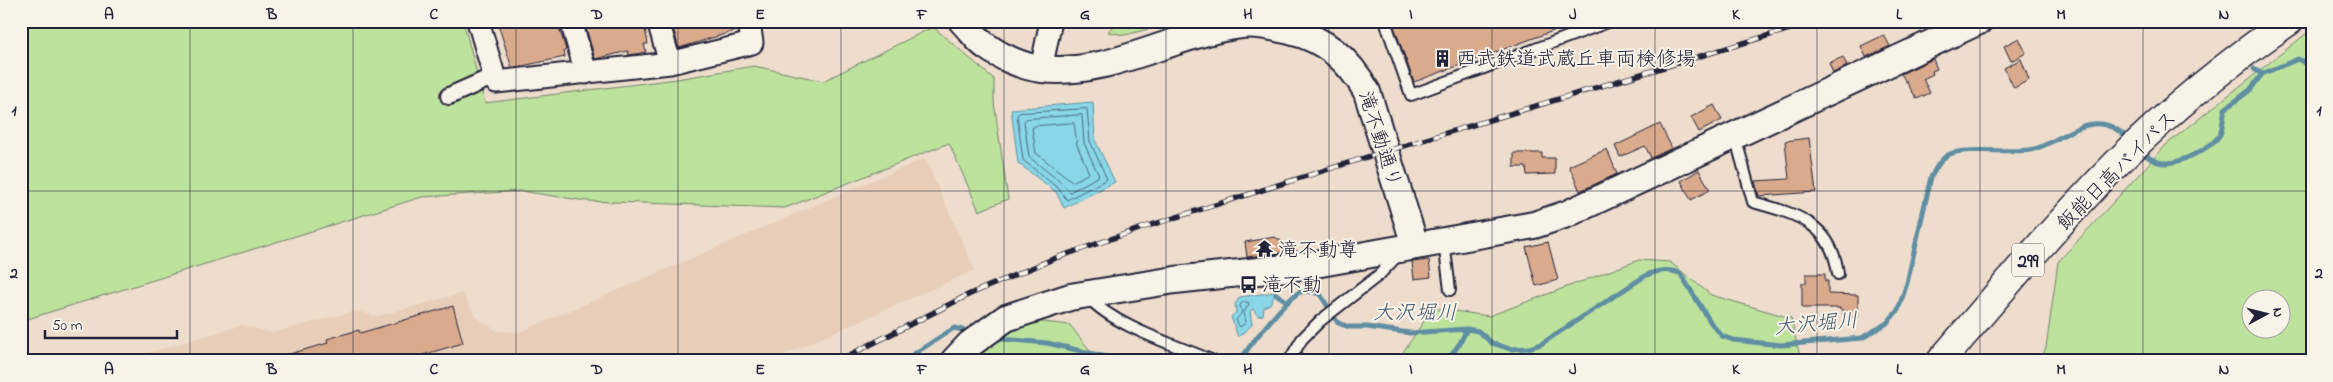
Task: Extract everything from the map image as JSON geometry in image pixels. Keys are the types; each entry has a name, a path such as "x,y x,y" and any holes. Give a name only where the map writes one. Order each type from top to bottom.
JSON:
{"highway":[{"name":"飯能日高バイパス","path":"1941,361 2047,238 2118,162 2203,87 2289,21"}],"street":[{"path":"478,21 496,82 670,63 752,43 748,21"},
{"path":"571,21 586,73"},
{"path":"658,21 670,63"},
{"name":"滝不動通り","path":"962,21 985,46 1014,62 1041,69 1066,69 1100,65 1214,30 1242,24 1269,26 1300,33 1321,42 1338,54 1355,72 1367,92 1410,246"},
{"path":"1041,69 1051,21"},
{"path":"954,361 970,344 1006,318 1070,296 1183,279 1304,266 1534,225 1567,214 1979,21"},
{"path":"449,96 494,76"}],"lane":[{"path":"1385,21 1411,95 1611,21"},
{"path":"1734,136 1753,202 1792,213 1806,220 1829,243 1834,253 1838,274"},
{"path":"1444,241 1450,290"},
{"path":"1289,361 1302,340 1320,322 1379,275 1410,246"},
{"path":"1085,294 1096,307 1142,331 1213,361"}],"shaded area":[{"path":"925,158 975,270 770,361 121,361 242,325 272,333 355,311 378,316 462,293 476,317 497,331 520,332"}],"green space":[{"path":"21,21 463,21 485,103 677,79 754,66 823,81 933,27 994,79 994,102 1008,199 979,211 949,143 785,208 586,201 521,191 422,197 21,321"},
{"path":"1117,21 1180,21 1125,35 1108,32"},
{"path":"2312,29 2312,361 2039,361 2046,348 2058,262 2167,144"},
{"path":"1639,260 1670,262 1711,295 1791,318 1801,361 1397,361 1433,308 1489,316"},
{"path":"1006,318 1070,325 1098,361 954,361"}],"water":[{"path":"1093,102 1095,140 1115,182 1064,208 1056,192 1018,163 1011,109"},
{"path":"1276,292 1270,304 1264,307 1263,315 1258,316 1253,309 1250,311 1252,325 1238,337 1231,317 1236,312 1235,304 1240,297"}],"building":[{"path":"497,21 557,21 566,50 564,51 565,57 512,68"},
{"path":"584,21 637,21 638,26 644,24 648,44 644,44 646,52 629,55 628,51 595,59"},
{"path":"687,21 737,21 738,30 679,48 672,25"},
{"name":"西武鉄道武蔵丘車両検修場","path":"1392,21 1574,21 1575,23 1414,82"},
{"path":"1884,35 1890,46 1866,57 1861,46"},
{"path":"2019,38 2026,53 2011,61 2004,46"},
{"path":"1843,57 1847,66 1833,73 1829,63"},
{"path":"1933,59 1937,69 1932,71 1933,74 1923,79 1930,93 1917,99 1901,74"},
{"path":"2021,59 2029,80 2014,88 2004,68"},
{"path":"1714,105 1722,120 1699,132 1691,117"},
{"path":"1660,124 1672,148 1651,158 1645,146 1620,157 1615,146"},
{"path":"1809,138 1816,192 1759,196 1755,181 1789,179 1785,141"},
{"path":"1607,149 1617,174 1580,191 1569,166"},
{"path":"1514,153 1542,153 1542,158 1555,158 1555,174 1527,175 1526,167 1514,167"},
{"path":"1699,170 1710,190 1691,200 1681,181"},
{"path":"1275,237 1297,251 1247,257 1245,242"},
{"path":"1548,242 1558,280 1536,286 1526,247"},
{"path":"1429,260 1431,277 1414,279 1412,262"},
{"path":"1806,274 1825,274 1825,281 1828,281 1828,294 1858,295 1858,317 1843,317 1843,310 1840,310 1840,308 1802,308 1802,283 1806,283"},
{"path":"453,306 463,343 402,361 280,361 279,357 328,343 327,339 359,330 360,333"}],"waterway":[{"name":"大沢堀川","path":"2141,151 2161,163 2172,163 2197,153 2218,137 2221,132 2225,109 2250,90 2262,74 2298,59 2312,67"},
{"path":"2254,69 2262,74"},
{"name":"大沢堀川","path":"1240,361 1278,313 1294,296 1303,291 1320,294 1338,323 1349,327 1367,327 1410,333 1467,329 1478,331 1492,343 1510,349 1529,348 1541,344 1645,276 1662,271 1680,273 1711,323 1722,336 1733,340 1781,345 1862,338 1887,323 1898,310 1907,283 1931,177 1944,158 1957,152 1977,150 2030,150 2046,145 2077,128 2093,124 2104,124 2122,133 2130,140"},
{"path":"1276,294 1288,302"},
{"name":"大沢堀川","path":"903,361 954,328 967,331"},
{"path":"1447,361 1467,329"},
{"name":"大沢堀川","path":"1002,339 1047,343 1124,361"}],"railway":[{"path":"838,361 970,294 1053,259 1145,227 1367,157 1816,21"}],"place":[{"name":"西武鉄道武蔵丘車両検修場","path":"1442,58"},
{"name":"滝不動尊","path":"1264,249"},
{"name":"滝不動","path":"1248,284"}]}
